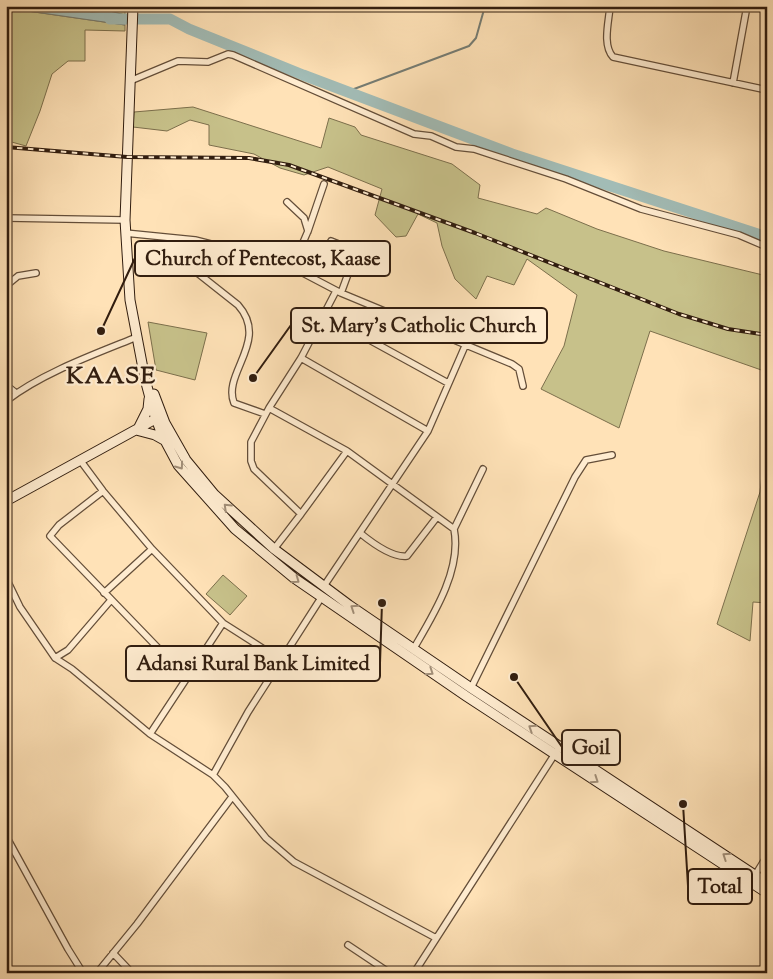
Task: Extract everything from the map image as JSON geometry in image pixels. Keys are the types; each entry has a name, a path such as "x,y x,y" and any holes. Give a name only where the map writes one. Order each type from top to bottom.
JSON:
{"main road":[{"path":"133,10 125,220 130,300 150,396 159,417 186,460 214,494 274,549 557,750"},
{"path":"145,373 165,440 178,465 235,529 267,557 322,598 752,879 767,893"},
{"path":"137,429 148,409 150,396"},
{"path":"6,501 159,417"},
{"path":"137,429 165,440"},
{"path":"752,879 767,883"}],"street":[{"path":"610,6 607,41 608,49 613,57 767,90"},
{"path":"732,83 748,6"},
{"path":"762,6 767,8"},
{"path":"130,80 178,61 208,62 221,56 234,55 414,134 431,136 456,147 474,149 566,179 641,209 739,235 767,247"},
{"path":"292,268 308,231 324,184"},
{"path":"287,202 304,218 308,231"},
{"path":"6,218 125,220"},
{"path":"126,233 195,240 249,253 292,268 338,292 519,369 524,386"},
{"path":"195,240 194,268 238,305 248,323 247,346 232,398 234,403 265,414"},
{"path":"301,514 263,478 250,461 251,442 265,414 301,358 338,292 355,255 351,249 331,241"},
{"path":"6,286 18,276 36,273"},
{"path":"364,337 379,309"},
{"path":"324,315 448,382"},
{"path":"6,401 16,393 80,360 137,337"},
{"path":"324,586 428,431 465,346"},
{"path":"301,358 428,431"},
{"path":"6,385 16,393"},
{"path":"269,408 347,452 454,529"},
{"path":"274,549 347,452"},
{"path":"471,688 575,477 586,460 612,455"},
{"path":"80,460 103,491 152,549 223,624 281,660"},
{"path":"414,648 437,606 450,572 456,546 454,529 483,469"},
{"path":"103,491 59,525 50,536 187,678"},
{"path":"360,533 382,548 402,557 407,556 438,517"},
{"path":"104,593 152,549"},
{"path":"6,578 20,607 55,658 72,669 150,734 213,775 266,838 294,862 436,938"},
{"path":"213,775 248,712 322,598"},
{"path":"55,658 68,650 111,600"},
{"path":"150,734 223,624"},
{"path":"414,973 557,750"},
{"path":"97,973 232,796"},
{"path":"6,836 83,973"},
{"path":"752,879 767,856"},
{"path":"348,946 390,973"},
{"path":"113,953 132,973"}],"shaded area":[{"path":"73,6 125,6 125,15 110,11 91,12"},
{"path":"6,8 125,25 125,31 85,30 85,61 68,61 52,74 26,146 8,141 6,146"},
{"path":"193,107 321,148 329,118 355,127 361,135 452,164 480,185 478,198 537,214 546,208 597,229 664,251 767,276 767,372 650,331 619,428 541,389 564,346 577,295 527,259 514,285 487,276 476,299 455,279 442,246 437,223 418,214 406,236 396,237 375,215 382,189 328,167 304,175 280,168 254,154 209,145 209,125 190,120 167,131 133,127 134,112"},
{"path":"148,322 207,333 195,380 156,370"},
{"path":"767,429 767,603 753,602 750,641 717,624 760,492"},
{"path":"223,575 247,596 230,615 206,594"}],"water":[{"path":"6,6 73,6 91,12 110,11 125,15 125,25 7,8"}],"waterway":[{"path":"346,92 469,46 476,38 485,6"},
{"path":"110,19 170,19 189,29 303,75 512,154 767,237"}],"railway":[{"path":"6,147 127,157 249,158 289,165 475,233 679,314 728,329 767,335"}],"place":[{"name":"Church of Pentecost, Kaase","path":"101,331"},
{"name":"St. Mary's Catholic Church","path":"253,378"},
{"name":"Adansi Rural Bank Limited","path":"382,603"},
{"name":"Goil","path":"514,677"},
{"name":"Total","path":"683,804"}],"district":[{"name":"KAASE","path":"111,377"}]}
